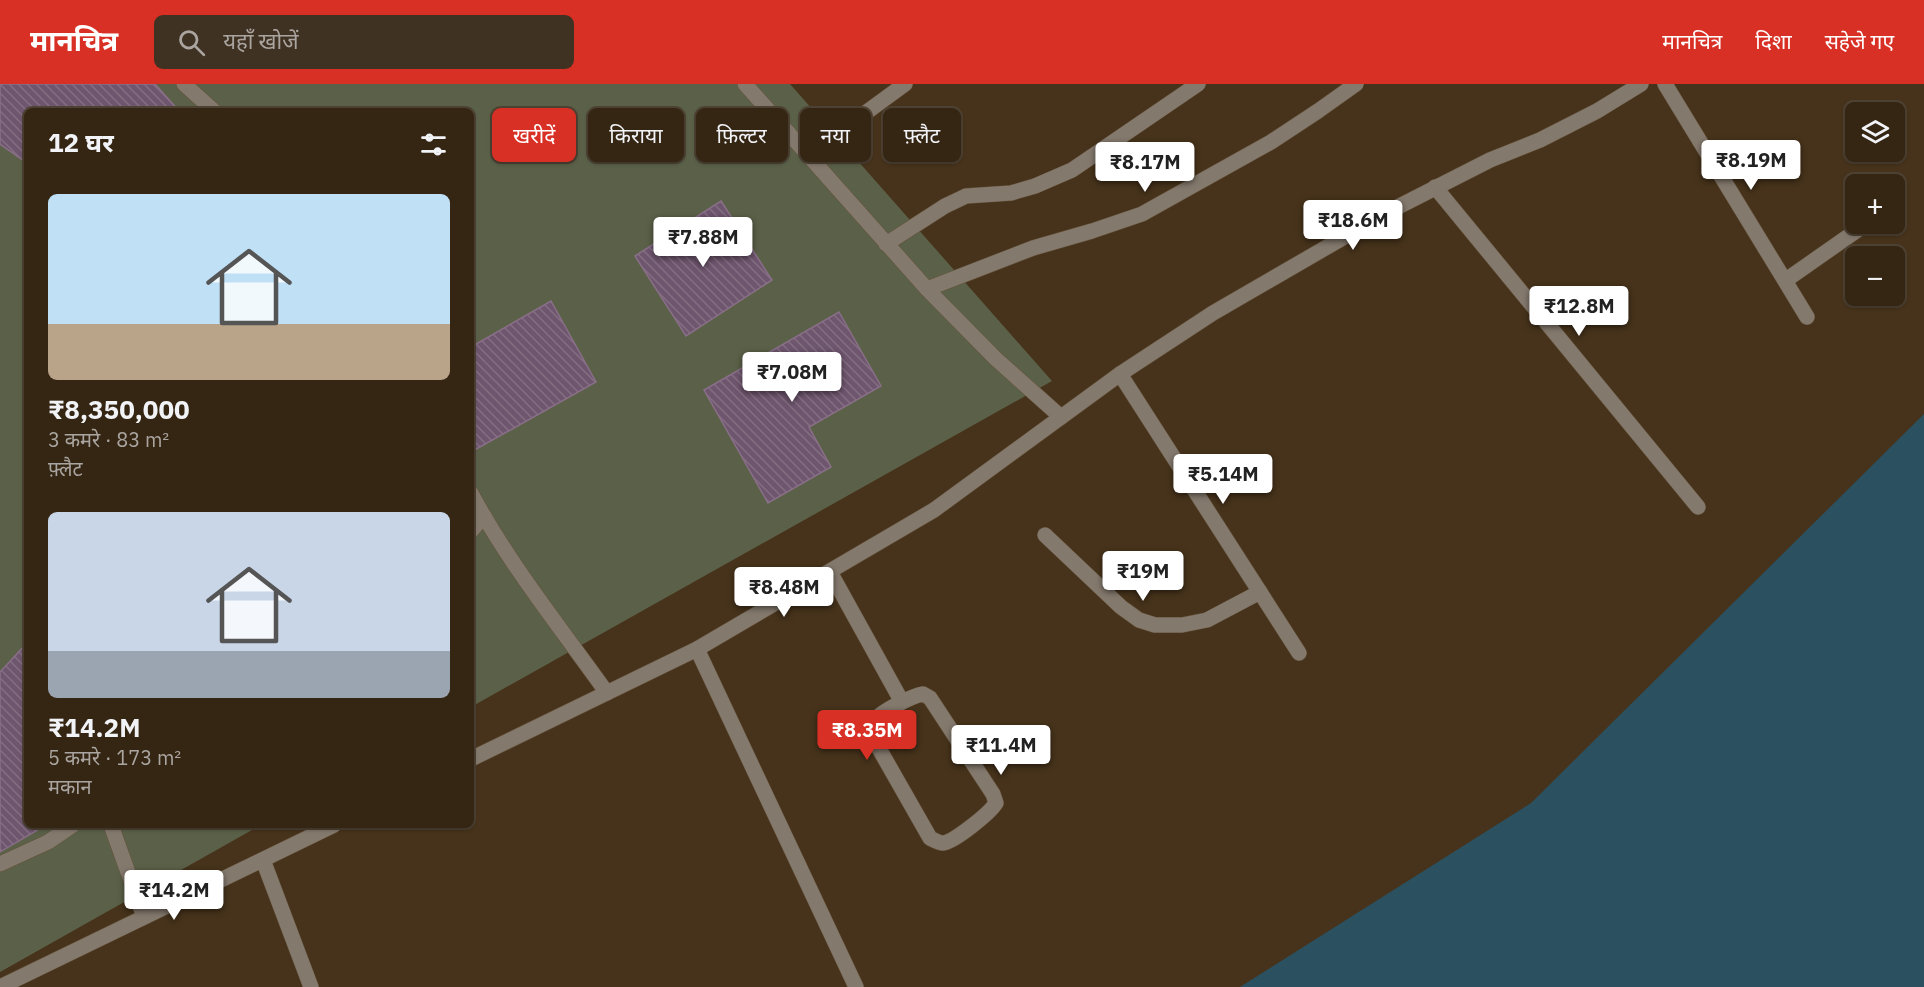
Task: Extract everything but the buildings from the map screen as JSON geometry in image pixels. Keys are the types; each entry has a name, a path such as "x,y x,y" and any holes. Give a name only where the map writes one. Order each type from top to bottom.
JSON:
{"street":[{"path":"184,84 211,108"},
{"path":"746,84 800,146"},
{"path":"871,109 905,84"},
{"path":"886,244 945,206 966,196 1011,193 1035,186 1072,170 1198,84"},
{"path":"927,290 1033,248 1142,214 1270,142 1356,84"},
{"path":"474,758 697,649 934,510 1120,374 1213,313 1384,214 1490,160 1549,135 1597,111 1641,84"},
{"path":"1665,84 1807,316"},
{"path":"814,162 927,290 996,359 1061,417"},
{"path":"1435,188 1698,507"},
{"path":"1786,280 1852,234"},
{"path":"1120,374 1299,653"},
{"path":"474,499 523,576 607,693"},
{"path":"474,527 483,516"},
{"path":"1045,534 1121,607 1139,620 1155,625 1182,626 1207,620 1260,592"},
{"path":"830,572 902,702"},
{"path":"697,649 856,987"},
{"path":"923,694 930,698 993,794 996,803 992,811 950,841 941,843 930,838 873,738 876,719 902,702 923,694"},
{"path":"0,864 48,842 69,828"},
{"path":"112,828 144,917"},
{"path":"0,987 328,828"},
{"path":"263,860 311,987"}],"green space":[{"path":"0,84 790,84 811,108 800,108 800,162 859,162 1052,381 474,705 474,108 24,108 24,828 256,828 0,972"}],"water":[{"path":"1924,414 1924,987 1240,987 1531,803"}]}
